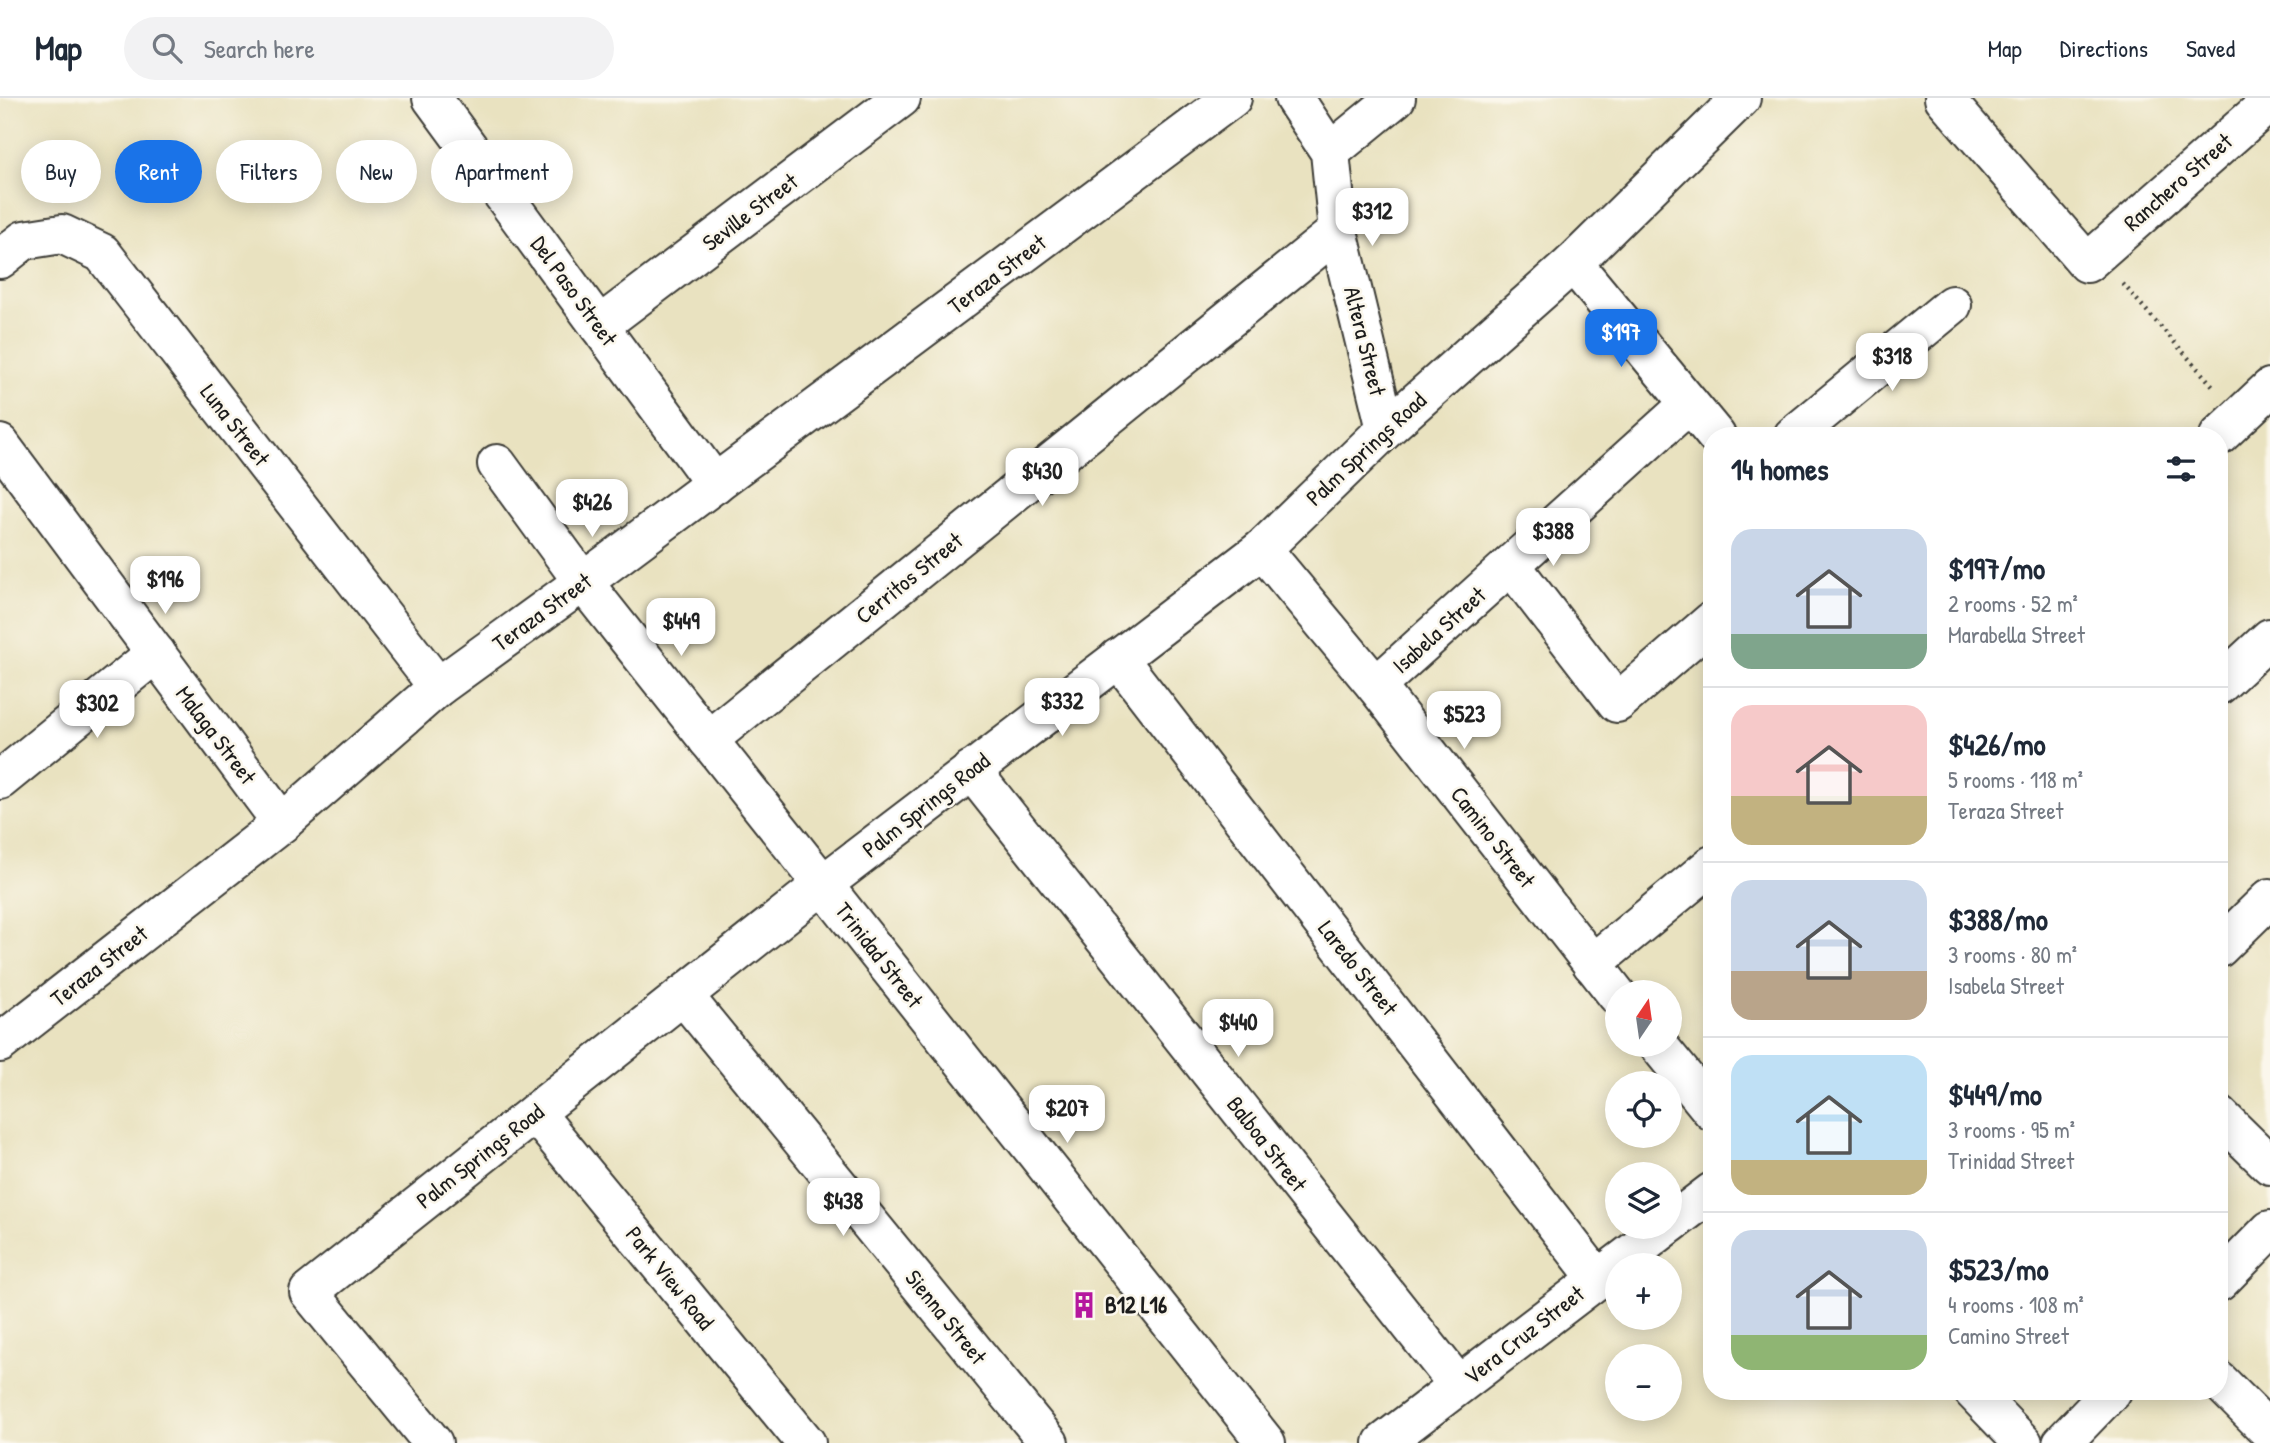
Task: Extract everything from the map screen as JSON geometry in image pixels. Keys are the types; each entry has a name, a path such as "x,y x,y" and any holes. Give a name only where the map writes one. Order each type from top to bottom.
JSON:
{"street":[{"name":"Del Paso Street","path":"432,98 715,484"},
{"name":"Seville Street","path":"599,326 901,98"},
{"name":"Teraza Street","path":"0,1043 282,823 438,687 1232,98"},
{"name":"Altera Street","path":"1294,98 1330,152 1338,231 1386,429"},
{"path":"1330,152 1396,98"},
{"name":"Palm Springs Road","path":"421,1438 309,1292 822,884 1262,549 1386,429 1573,263 1741,98"},
{"name":"Ranchero Street","path":"2092,259 2270,102"},
{"path":"1958,103 2092,259"},
{"name":"Cerritos Street","path":"708,740 1338,231"},
{"name":"Luna Street","path":"0,259 24,240 62,233 102,253 438,687"},
{"path":"1573,263 1708,427"},
{"path":"1804,427 1952,305"},
{"path":"2230,427 2270,388"},
{"name":"Isabela Street","path":"1376,686 1689,404"},
{"name":"Malaga Street","path":"0,444 282,823"},
{"name":"Trinidad Street","path":"497,464 583,582 1266,1443"},
{"name":"Camino Street","path":"1262,549 1376,686 1605,980"},
{"path":"1511,565 1617,703 1703,629"},
{"path":"2228,677 2270,638"},
{"path":"0,780 156,653"},
{"name":"Laredo Street","path":"1118,658 1597,1278"},
{"name":"Balboa Street","path":"971,771 1458,1385"},
{"path":"1592,964 1703,872"},
{"path":"2228,939 2270,898"},
{"name":"Sienna Street","path":"683,995 1049,1443"},
{"path":"1668,1057 1703,1100"},
{"name":"Park View Road","path":"535,1113 806,1443"},
{"path":"2228,1124 2270,1165"},
{"name":"Vera Cruz Street","path":"1682,1214 1703,1199"},
{"path":"2228,1273 2270,1230"},
{"name":"Vera Cruz Street","path":"1383,1443 1649,1239"},
{"path":"2228,1390 2270,1432"},
{"path":"1981,1400 2022,1443"},
{"path":"2062,1443 2103,1400"}],"path":[{"path":"2092,259 2230,427"}],"place":[{"name":"B12 L16","path":"1084,1305"}]}
